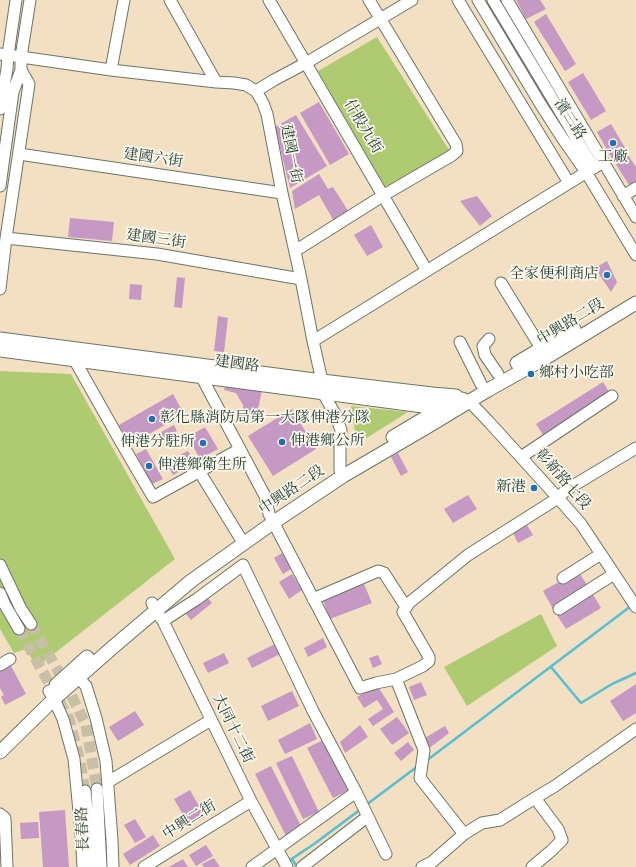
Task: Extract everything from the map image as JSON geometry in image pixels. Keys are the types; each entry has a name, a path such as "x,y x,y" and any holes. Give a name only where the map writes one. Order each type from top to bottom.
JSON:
{"main road":[{"name":"中興路二段","path":"342,473 421,431 481,384 498,374 544,352 636,293"},
{"name":"中興路二段","path":"0,740 75,673 157,612 191,581 241,540 272,518 460,400 544,352 636,303"},
{"name":"建國路","path":"0,339 323,387 423,406 460,400"},
{"name":"建國路","path":"0,350 201,376 323,387"},
{"name":"中興路二段","path":"0,752 52,695"}],"street":[{"path":"0,109 4,55 16,0"},
{"path":"0,186 13,92 20,70 30,0"},
{"path":"111,70 124,0"},
{"path":"170,0 216,82"},
{"name":"什股九街","path":"269,0 428,270"},
{"path":"295,251 457,151 456,144 369,0"},
{"path":"4,55 111,70 234,83 246,86 256,91 412,0"},
{"path":"458,0 569,183"},
{"name":"濱二路","path":"478,0 541,105 594,167 624,196 636,217"},
{"path":"313,341 594,167 493,0"},
{"name":"濱二路","path":"507,0 594,167 636,255"},
{"path":"0,289 6,238 29,84 20,70"},
{"name":"建國一街","path":"256,91 267,114 323,387 335,414 340,430 342,473"},
{"name":"建國六街","path":"19,154 282,193"},
{"path":"624,196 636,188"},
{"name":"建國三街","path":"6,238 157,254 301,279"},
{"path":"501,283 544,352"},
{"path":"489,339 483,346 485,355 498,374"},
{"path":"460,342 481,384"},
{"path":"74,359 114,431 154,497 240,449"},
{"path":"201,376 265,496 272,518 360,688 396,679 423,666 429,661 429,657 403,612 409,602 468,555 558,498 566,490 636,448"},
{"path":"521,457 612,396"},
{"name":"彰新路七段","path":"460,400 489,422 581,524 636,607"},
{"path":"199,471 241,540"},
{"path":"563,578 601,554"},
{"path":"0,565 21,609 31,624"},
{"path":"157,612 197,599 243,565 313,711 357,794 386,854"},
{"path":"313,599 378,571 384,573 406,607"},
{"path":"559,609 614,574"},
{"path":"0,593 19,629"},
{"name":"大同十二街","path":"157,612 251,801 287,867"},
{"path":"0,665 10,659"},
{"path":"75,673 86,686 96,718 106,761 113,867"},
{"path":"396,679 424,750 420,778 464,834"},
{"path":"52,695 63,719 74,759 82,833 83,867"},
{"path":"108,782 211,720"},
{"path":"422,867 434,864 464,834 482,823 500,820 555,786 636,729"},
{"name":"長春路","path":"97,789 101,867"},
{"name":"長春路","path":"85,791 92,867"},
{"path":"252,867 357,794"},
{"path":"532,867 562,840 558,829 535,798"},
{"name":"中興二街","path":"144,867 251,801"},
{"path":"0,814 5,818 7,867"},
{"path":"302,867 366,814"}],"green space":[{"path":"377,37 449,150 387,190 318,71"},
{"path":"0,371 71,374 175,559 37,667 26,649 14,653 0,629"},
{"path":"351,406 408,412 357,444"},
{"path":"541,614 557,646 467,706 444,667"}],"building":[{"path":"516,0 540,0 546,9 526,19"},
{"path":"546,14 576,64 565,71 534,22"},
{"path":"583,73 606,111 591,120 568,82"},
{"path":"319,102 349,154 330,165 300,113"},
{"path":"296,115 327,166 290,188 275,127"},
{"name":"工廠","path":"611,124 628,153 614,162 597,132"},
{"name":"工廠","path":"628,155 636,167 636,184 631,188 615,163"},
{"path":"319,174 328,189 333,187 350,214 335,223 319,195 295,209 292,191"},
{"path":"477,196 492,216 480,226 460,201"},
{"path":"70,218 114,222 112,241 68,237"},
{"path":"371,225 383,247 367,256 354,235"},
{"name":"全家便利商店","path":"607,261 617,282 611,292 595,268"},
{"path":"177,277 185,278 182,308 174,307"},
{"path":"130,284 142,285 141,300 129,299"},
{"path":"218,316 228,318 224,352 214,351"},
{"path":"603,382 612,397 545,438 536,424"},
{"path":"226,384 262,389 258,411 245,419 243,405 236,393 224,390"},
{"name":"彰化縣消防局第一大隊伸港分隊","path":"173,394 184,414 130,445 119,425"},
{"name":"伸港鄉公所","path":"292,409 316,449 273,476 248,436"},
{"path":"174,425 177,431 164,438 161,432"},
{"name":"伸港分駐所","path":"205,427 218,449 200,459 188,437"},
{"name":"伸港鄉衛生所","path":"146,449 163,479 152,484 136,454"},
{"path":"188,451 195,463 173,475 166,462"},
{"path":"398,453 408,472 401,476 391,457"},
{"path":"468,495 477,509 453,523 444,509"},
{"path":"527,525 533,535 518,543 513,533"},
{"path":"282,553 291,569 283,574 274,558"},
{"path":"578,571 589,588 553,609 543,591"},
{"path":"292,574 302,590 289,599 279,582"},
{"path":"364,584 372,603 330,619 323,600"},
{"path":"591,591 601,608 566,629 555,612"},
{"path":"206,596 212,603 191,620 185,613"},
{"path":"323,638 327,647 308,657 304,648"},
{"path":"275,644 280,654 252,668 247,658"},
{"path":"224,653 229,663 208,673 203,663"},
{"path":"378,655 382,664 373,668 369,658"},
{"path":"10,664 26,694 5,705 1,697 4,695 0,688 0,669"},
{"path":"421,682 427,695 414,700 409,687"},
{"path":"636,684 636,713 623,721 610,701"},
{"path":"377,685 394,712 373,726 368,719 383,709 377,700 364,708 357,697"},
{"path":"292,691 299,706 268,721 261,706"},
{"path":"135,711 144,725 118,741 109,727"},
{"path":"397,717 409,733 392,745 380,729"},
{"path":"310,723 317,739 285,754 278,740"},
{"path":"360,725 368,737 345,753 340,742"},
{"path":"445,726 449,733 428,749 423,739"},
{"path":"325,739 351,789 333,798 307,748"},
{"path":"408,742 414,750 401,761 394,753"},
{"path":"292,756 319,812 303,819 276,763"},
{"path":"271,766 302,828 286,836 255,774"},
{"path":"190,790 205,817 189,825 174,799"},
{"path":"65,810 69,867 43,867 39,812"},
{"path":"135,819 146,837 135,843 124,825"},
{"path":"38,822 39,838 21,839 20,823"},
{"path":"153,835 160,846 130,865 123,854"},
{"path":"206,845 213,856 196,866 189,855"},
{"path":"214,858 220,867 204,867 202,864"},
{"path":"183,859 188,867 169,867 174,864"}],"waterway":[{"path":"426,761 631,606"},
{"path":"551,667 581,703 612,684 636,673"},
{"path":"366,805 418,766"},
{"path":"287,862 361,809"},
{"path":"292,859 297,867"}],"tunnel":[{"path":"31,624 65,683 86,725 97,789"},
{"path":"19,629 69,719 80,761 85,791"}],"place":[{"name":"工廠","path":"613,143"},
{"name":"全家便利商店","path":"607,275"},
{"name":"鄉村小吃部","path":"531,374"},
{"name":"彰化縣消防局第一大隊伸港分隊","path":"152,419"},
{"name":"伸港鄉公所","path":"282,442"},
{"name":"伸港分駐所","path":"203,443"},
{"name":"伸港鄉衛生所","path":"149,466"},
{"name":"新港","path":"534,488"}]}
